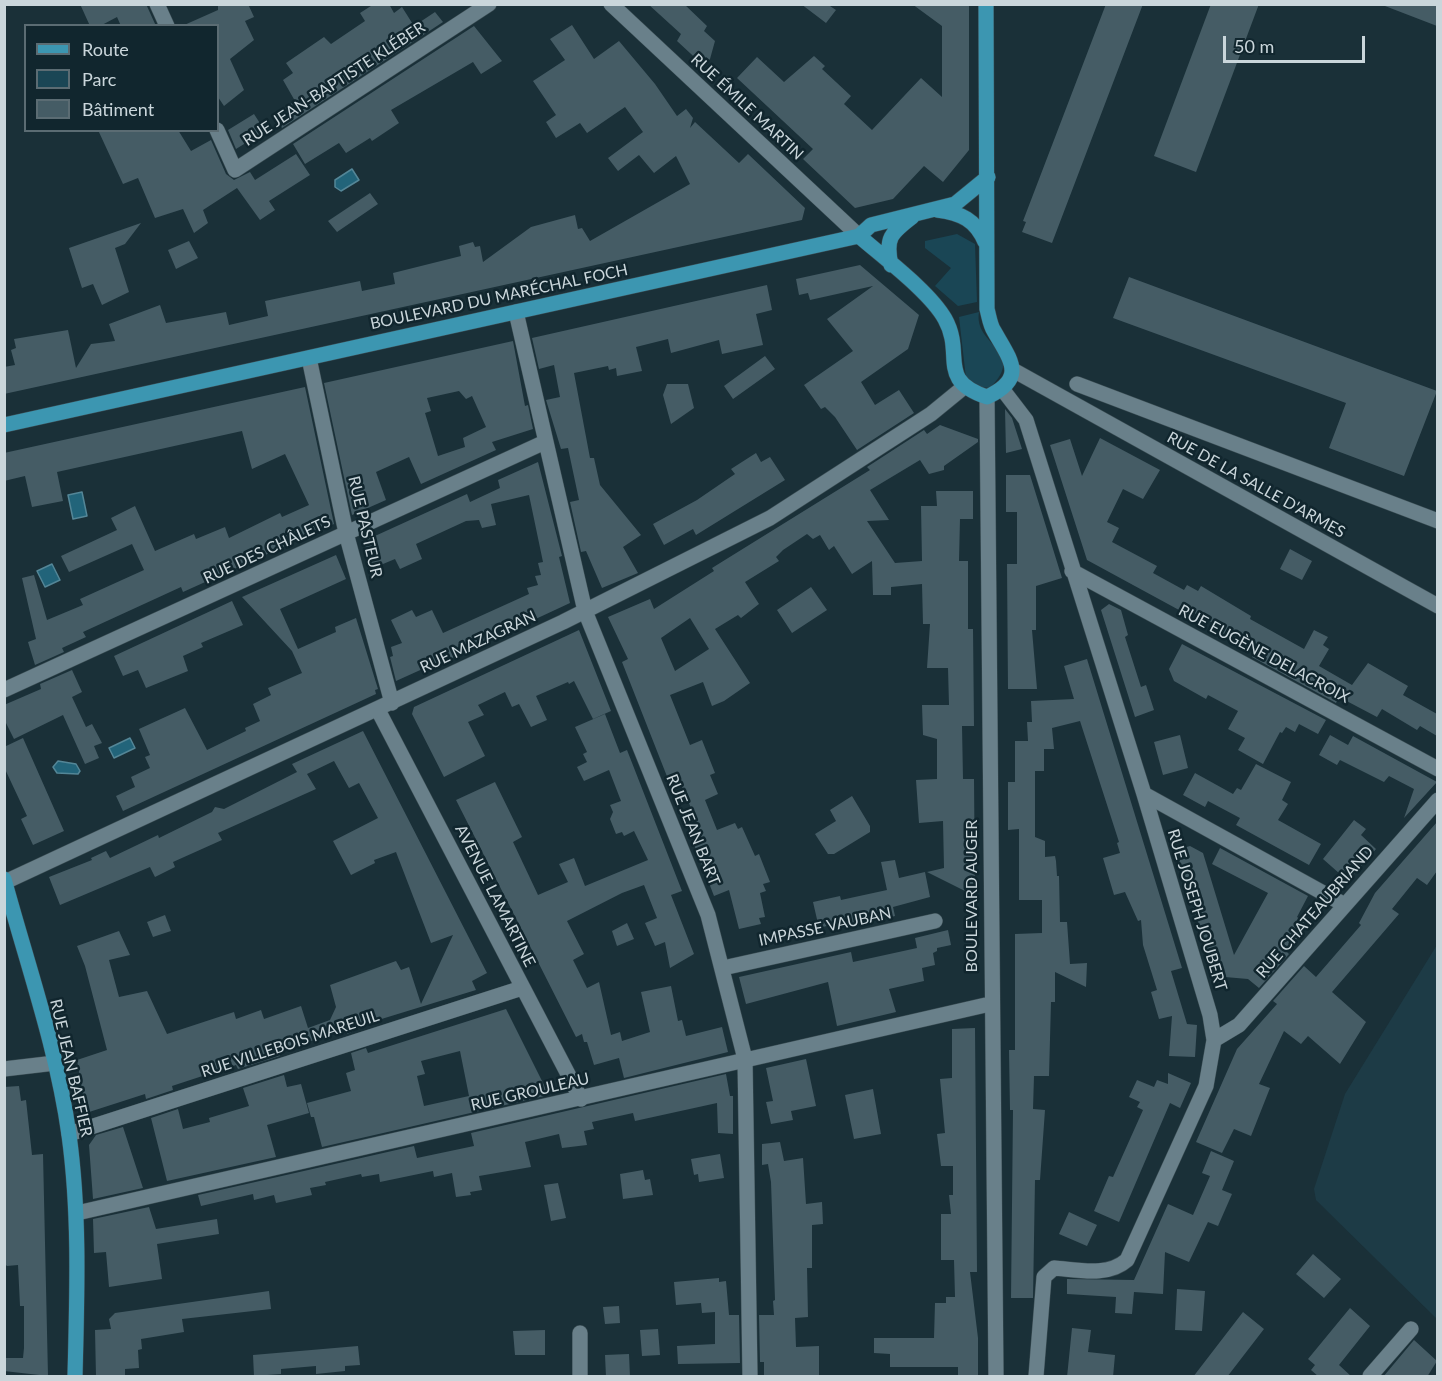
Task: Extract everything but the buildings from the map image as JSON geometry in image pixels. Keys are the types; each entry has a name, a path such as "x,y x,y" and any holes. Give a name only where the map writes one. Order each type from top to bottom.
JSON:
{"main road":[{"path":"859,236 928,298 946,320 954,346 955,374 966,391 987,397 1003,390 1013,370 1011,358 992,329 987,309 986,4"},
{"name":"BOULEVARD DU MARÉCHAL FOCH","path":"4,425 859,236 871,225 955,204 988,177"},
{"path":"932,210 953,212 979,226 988,248"},
{"path":"891,265 887,246 895,230 916,213"},
{"name":"RUE JEAN BAFFIER","path":"5,880 55,1063 69,1134 77,1213 75,1377"}],"street":[{"path":"157,4 166,24"},
{"name":"RUE JEAN-BAPTISTE KLÉBER","path":"218,132 235,170 489,4"},
{"name":"RUE ÉMILE MARTIN","path":"611,4 859,236"},
{"name":"RUE JEAN BART","path":"516,312 544,442 585,611 708,915 745,1059 750,1377"},
{"name":"RUE PASTEUR","path":"309,357 385,706"},
{"name":"RUE DE LA SALLE D'ARMES","path":"1013,370 1056,396 1437,606"},
{"path":"1077,384 1437,521"},
{"name":"RUE MAZAGRAN","path":"5,880 385,706 585,611 770,518 948,400 964,387"},
{"name":"RUE JOSEPH JOUBERT","path":"1003,390 1026,420 1144,794 1210,1015 1214,1040 1206,1086 1127,1260 1118,1268 1107,1271 1054,1268 1044,1277 1036,1377"},
{"name":"BOULEVARD AUGER","path":"987,397 990,1004 996,1377"},
{"name":"RUE DES CHÂLETS","path":"4,690 544,442"},
{"name":"RUE EUGÈNE DELACROIX","path":"1072,571 1437,769"},
{"name":"AVENUE LAMARTINE","path":"385,706 522,988 581,1099"},
{"path":"1144,794 1345,905"},
{"name":"RUE CHATEAUBRIAND","path":"1214,1040 1239,1025 1437,801"},
{"name":"IMPASSE VAUBAN","path":"723,968 935,921"},
{"name":"RUE VILLEBOIS MAREUIL","path":"69,1134 522,988"},
{"name":"RUE GROULEAU","path":"77,1213 990,1004"},
{"path":"4,1069 55,1063"},
{"path":"1370,1377 1411,1329"},
{"path":"580,1333 580,1377"}],"shaded area":[{"path":"352,169 359,180 341,191 335,187 335,180"},
{"path":"82,492 87,516 73,519 68,495"},
{"path":"52,564 60,580 45,587 37,571"},
{"path":"130,738 135,748 114,758 109,748"},
{"path":"58,761 76,764 80,771 78,774 57,773 53,767"},
{"path":"1437,945 1437,1319 1316,1200 1314,1189 1345,1094"}],"green space":[{"path":"957,234 975,244 977,302 958,306 935,286 951,268 925,248 925,241"},
{"path":"979,312 979,323 984,333 1002,356 1003,365 1000,375 990,388 979,387 966,378 959,317"}]}
